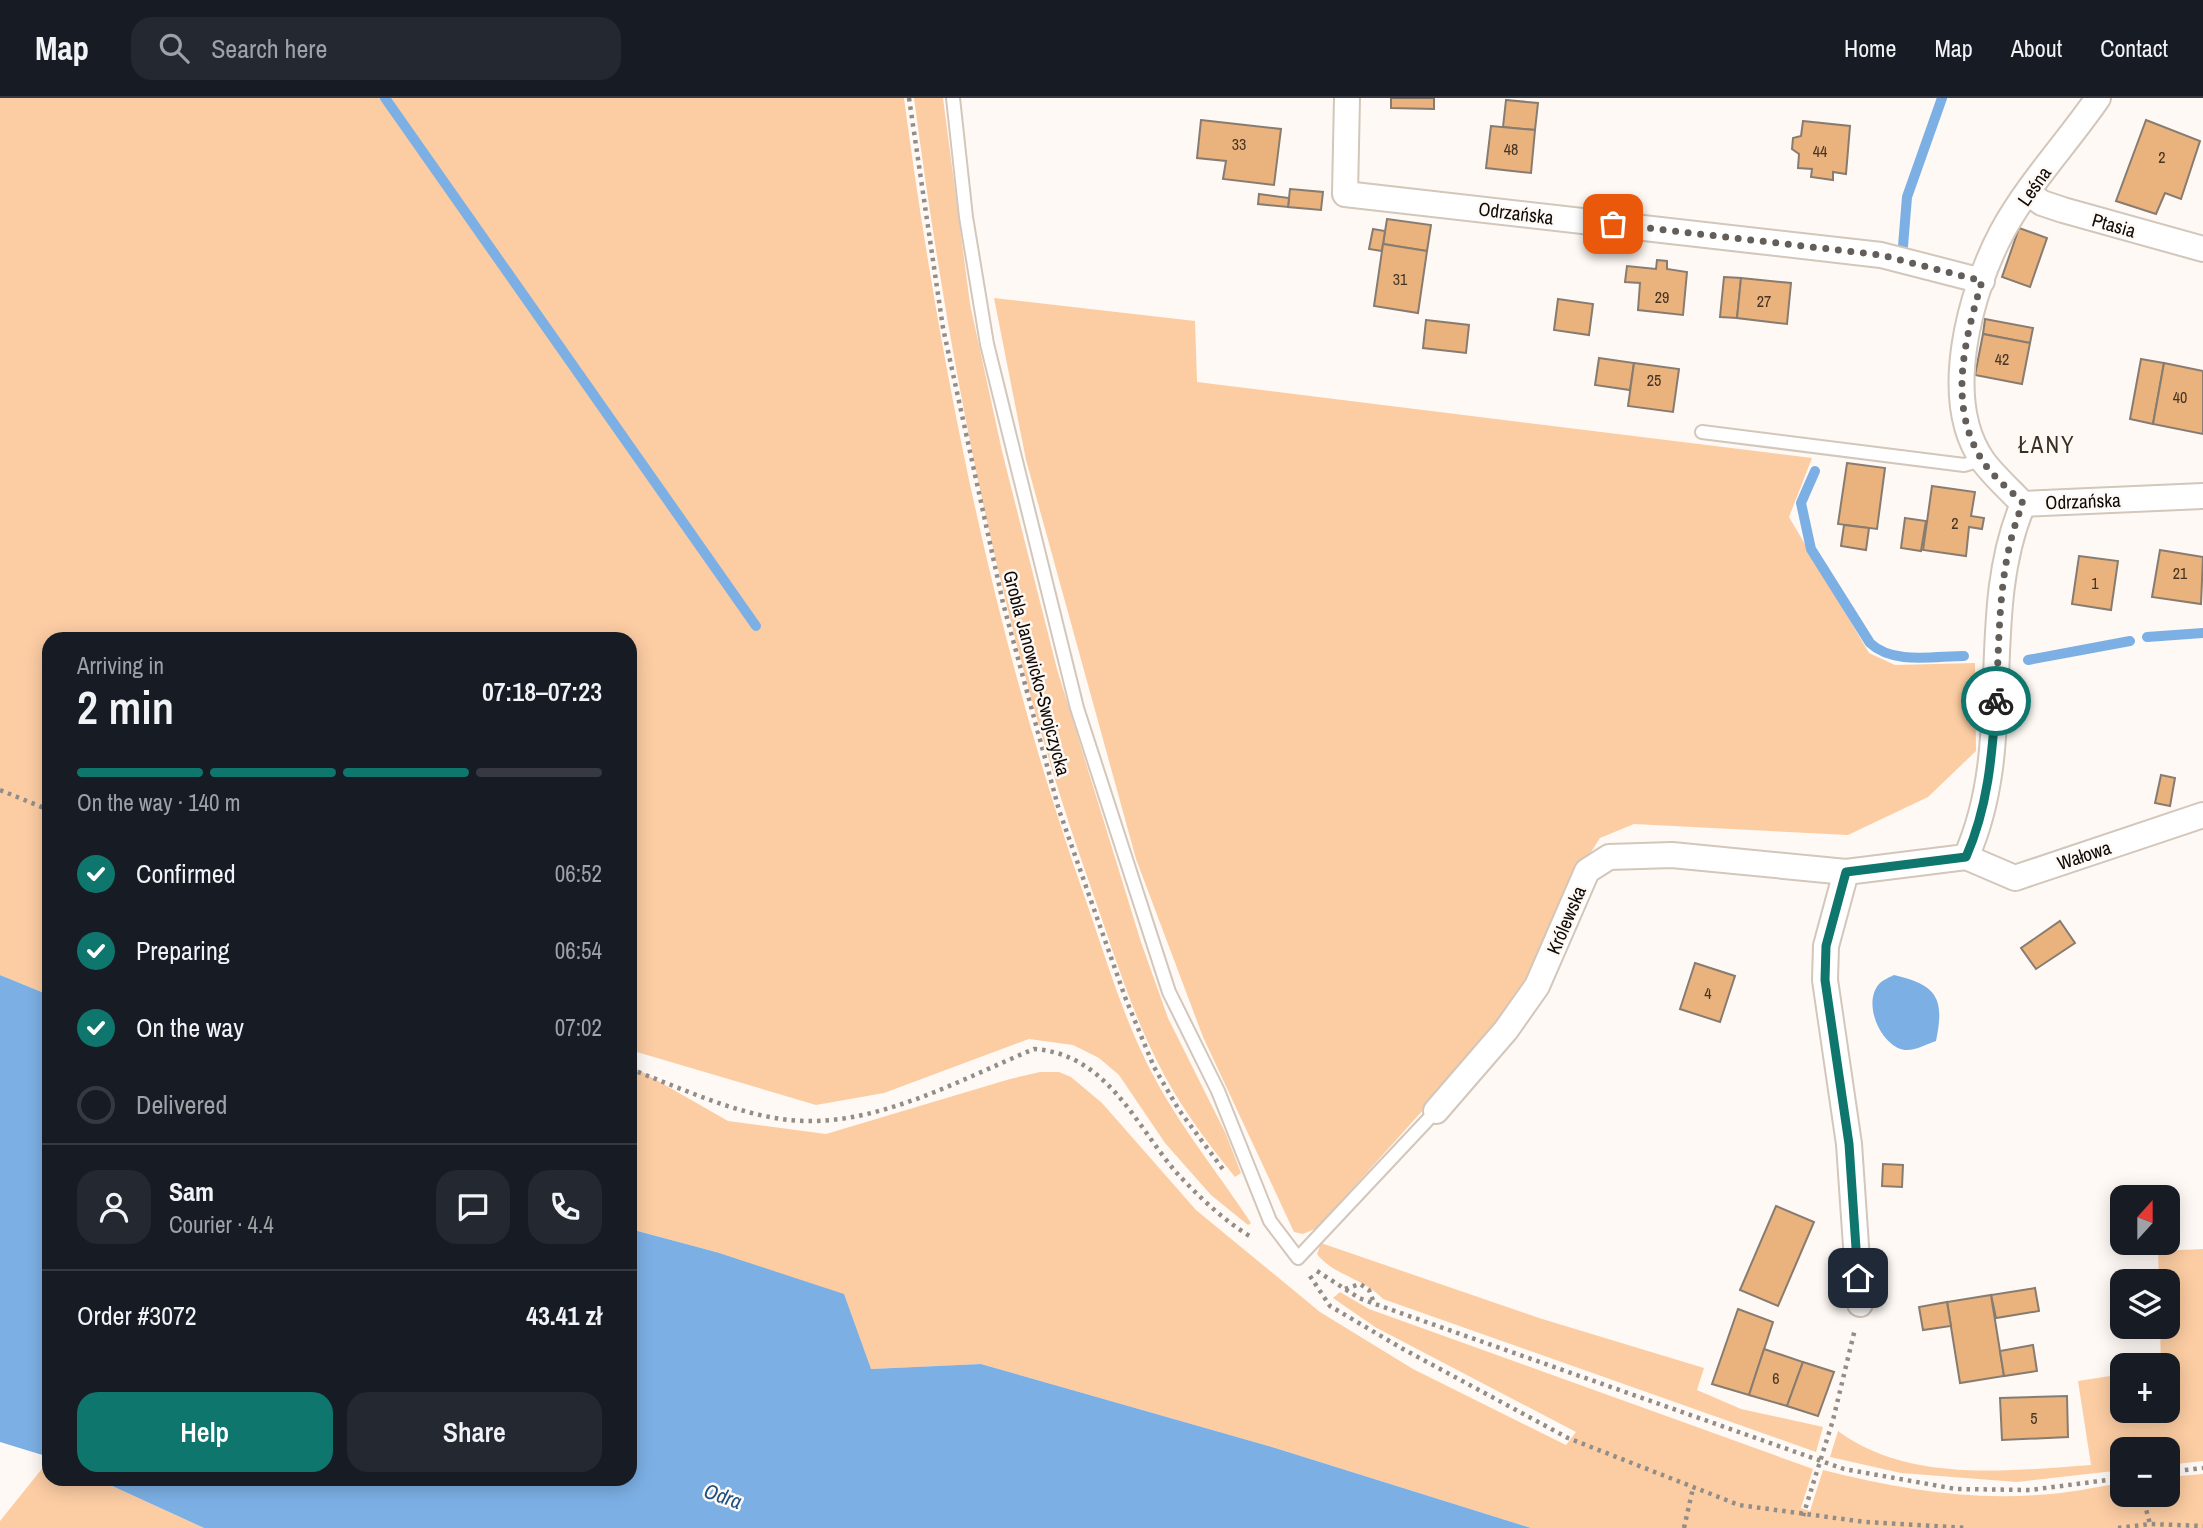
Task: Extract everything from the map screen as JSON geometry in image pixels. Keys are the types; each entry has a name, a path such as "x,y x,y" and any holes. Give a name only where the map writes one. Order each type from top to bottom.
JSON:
{"street":[{"name":"Odrzańska","path":"1347,98 1345,194 1881,255 1982,281 1967,336 1962,372 1962,412 1982,460 2023,503 2203,496"},
{"name":"Leśna","path":"1982,281 2002,232 2098,98"},
{"name":"Ptasia","path":"2028,193 2042,203 2063,210 2203,249"},
{"path":"1966,857 1976,835 1990,780 2002,578 2010,535 2023,503"},
{"name":"Wałowa","path":"1966,857 2015,878 2203,815"},
{"name":"Królewska","path":"1436,1111 1506,1030 1537,986 1587,871 1609,857 1672,855 1846,872 1966,857"},
{"path":"1846,872 1826,946 1825,980 1849,1144 1860,1304"}],"lane":[{"path":"953,98 966,217 987,344 1077,708 1170,992 1218,1091 1270,1221 1298,1258 1436,1111"},
{"path":"1702,432 1964,465 1982,460"}],"path":[{"name":"Grobla Janowicko-Swojczycka","path":"909,98 943,328 1003,603 1059,810 1125,997 1154,1066 1207,1151 1241,1191 1263,1205"},
{"path":"0,790 42,807"},
{"path":"637,1072 733,1107 788,1120 832,1119 881,1110 1034,1049 1055,1051 1083,1062 1111,1086 1176,1171 1209,1204 1250,1236"},
{"path":"1298,1258 1345,1289 1375,1304 1820,1463 1956,1489 2030,1490 2110,1480"},
{"path":"1298,1258 1330,1306 1568,1438 1739,1505 1803,1516 1968,1528"},
{"path":"1345,1289 1360,1284 1369,1290 1375,1304"},
{"path":"1803,1516 1850,1356 1860,1304"},
{"path":"2180,1471 2203,1468"},
{"path":"1684,1528 1693,1488"},
{"path":"2145,1507 2150,1524"},
{"path":"2118,1528 2150,1524 2203,1527"}],"shaded area":[{"path":"0,98 904,98 935,300 974,501 1023,700 1052,798 1112,977 1144,1057 1181,1121 1251,1223 1248,1225 1211,1195 1165,1143 1119,1075 1099,1058 1073,1045 1029,1039 884,1093 816,1105 637,1052 637,632 42,632 42,992 0,975"},
{"path":"914,98 943,98 970,304 1002,451 1057,669 1141,942 1168,1018 1226,1134 1241,1173 1235,1177 1182,1105 1146,1038 1120,972 1057,787 1029,690 981,495 944,297"},
{"path":"994,298 1195,321 1197,382 1812,458 1789,517 1869,653 1895,665 1975,663 1976,751 1928,797 1848,835 1634,824 1600,838 1561,899 1528,983 1433,1099 1317,1228 1303,1234 1294,1232 1203,1037 1136,859 1026,460"},
{"path":"637,1069 728,1121 826,1134 1010,1079 1040,1072 1059,1072 1071,1077 1102,1103 1196,1210 1320,1312 1413,1369 1566,1445 1576,1432 1375,1327 1333,1298 1340,1292 1369,1309 1813,1469 1801,1508 1810,1511 1823,1470 1929,1491 1983,1496 2059,1493 2110,1485 2110,1507 2180,1507 2180,1476 2203,1474 2203,1528 1531,1528 1272,1447 981,1364 871,1369 716,1252 637,1231"},
{"path":"1321,1243 1539,1318 1704,1368 1697,1390 1741,1409 1823,1427 1816,1452 1383,1299 1367,1286 1324,1261 1317,1254"},
{"path":"2203,1249 2203,1461 2180,1464 2180,1437 2110,1437 2110,1471 2017,1482 1901,1473 1830,1457 1838,1431 1866,1448 1895,1459 1927,1466 1993,1471 2091,1465 2078,1381 2110,1376 2110,1423 2180,1423 2180,1353 2161,1353 2160,1339 2180,1339 2180,1269 2159,1269 2158,1255 2180,1255 2180,1250"},
{"path":"42,1469 42,1486 112,1486 204,1528 0,1528 0,1521"}],"water":[{"path":"0,975 42,992 42,1455 0,1442"},
{"path":"1894,975 1920,983 1934,996 1939,1014 1936,1041 1905,1050 1888,1041 1876,1023 1873,1012 1875,991 1881,982"},
{"name":"Odra","path":"637,1231 716,1252 844,1294 871,1369 981,1364 1272,1447 1531,1528 204,1528 112,1486 637,1486"}],"building":[{"path":"1391,98 1434,98 1434,109 1391,108"},
{"path":"1506,100 1538,103 1535,130 1503,127"},
{"path":"1201,120 1281,129 1274,185 1223,179 1226,161 1197,158"},
{"path":"2146,120 2200,141 2181,199 2165,193 2156,214 2116,201"},
{"path":"1803,121 1850,126 1846,174 1833,172 1833,180 1811,177 1812,169 1798,168 1799,154 1792,149 1793,138 1801,136"},
{"path":"1491,126 1535,130 1531,173 1486,168"},
{"path":"1290,189 1323,192 1321,210 1288,207"},
{"path":"1259,194 1289,198 1288,207 1258,204"},
{"path":"1387,219 1431,225 1427,251 1383,244"},
{"path":"2019,228 2047,238 2030,287 2002,277"},
{"path":"1373,229 1385,231 1382,251 1369,249"},
{"path":"1383,244 1427,251 1418,313 1374,306"},
{"path":"1657,260 1667,261 1667,269 1687,272 1683,315 1638,310 1640,283 1625,282 1627,266 1656,269"},
{"path":"1724,277 1741,278 1737,318 1720,317"},
{"path":"1741,278 1791,283 1787,324 1737,318"},
{"path":"1558,299 1593,304 1589,335 1554,330"},
{"path":"1985,319 2033,328 2030,343 1983,334"},
{"path":"1426,320 1469,325 1466,353 1423,348"},
{"path":"1983,334 2030,343 2022,384 1975,375"},
{"path":"1599,358 1634,363 1630,390 1595,385"},
{"path":"2141,359 2164,363 2153,424 2130,419"},
{"path":"1634,363 1679,369 1673,412 1628,406"},
{"path":"2164,363 2203,371 2203,434 2153,424"},
{"path":"1847,463 1885,468 1877,529 1838,524"},
{"path":"1932,486 1975,492 1971,516 1984,518 1982,529 1969,527 1966,556 1923,550"},
{"path":"1905,518 1926,521 1921,551 1901,548"},
{"path":"1844,525 1869,528 1866,550 1841,546"},
{"path":"2160,550 2203,557 2201,604 2152,597"},
{"path":"2079,556 2118,561 2111,610 2072,604"},
{"path":"2161,775 2175,778 2170,806 2155,803"},
{"path":"2060,921 2075,943 2036,969 2021,948"},
{"path":"1695,963 1735,976 1720,1022 1680,1009"},
{"path":"1883,1164 1903,1165 1902,1187 1882,1186"},
{"path":"1776,1206 1814,1222 1778,1306 1740,1290"},
{"path":"2035,1288 2039,1311 1996,1318 1991,1295"},
{"path":"1991,1295 2004,1376 1960,1383 1947,1302"},
{"path":"1947,1302 1951,1326 1923,1330 1919,1307"},
{"path":"1738,1309 1773,1322 1749,1395 1712,1384"},
{"path":"2033,1345 2037,1371 2004,1376 2000,1351"},
{"path":"1764,1349 1803,1362 1787,1406 1749,1395"},
{"path":"1803,1362 1834,1372 1818,1416 1787,1406"},
{"path":"2067,1396 2068,1437 2002,1440 2000,1398"}],"waterway":[{"path":"385,98 756,626"},
{"path":"1903,246 1907,197 1942,98"},
{"path":"1815,471 1801,503 1811,549 1870,643 1879,650 1902,657 1964,656"},
{"path":"2147,637 2203,633"},
{"path":"2028,660 2130,641"}],"way so far":[{"path":"1613,224 1881,255 1982,281 1969,324 1962,372 1962,412 1982,460 2023,503 2010,535 2002,578 1996,701"}],"district":[{"name":"ŁANY","path":"2047,444"}],"route":[{"path":"1858,1278 1849,1144 1825,980 1826,946 1831,918 1846,872 1899,868 1966,857 1976,835 1990,780 1996,701"}]}
